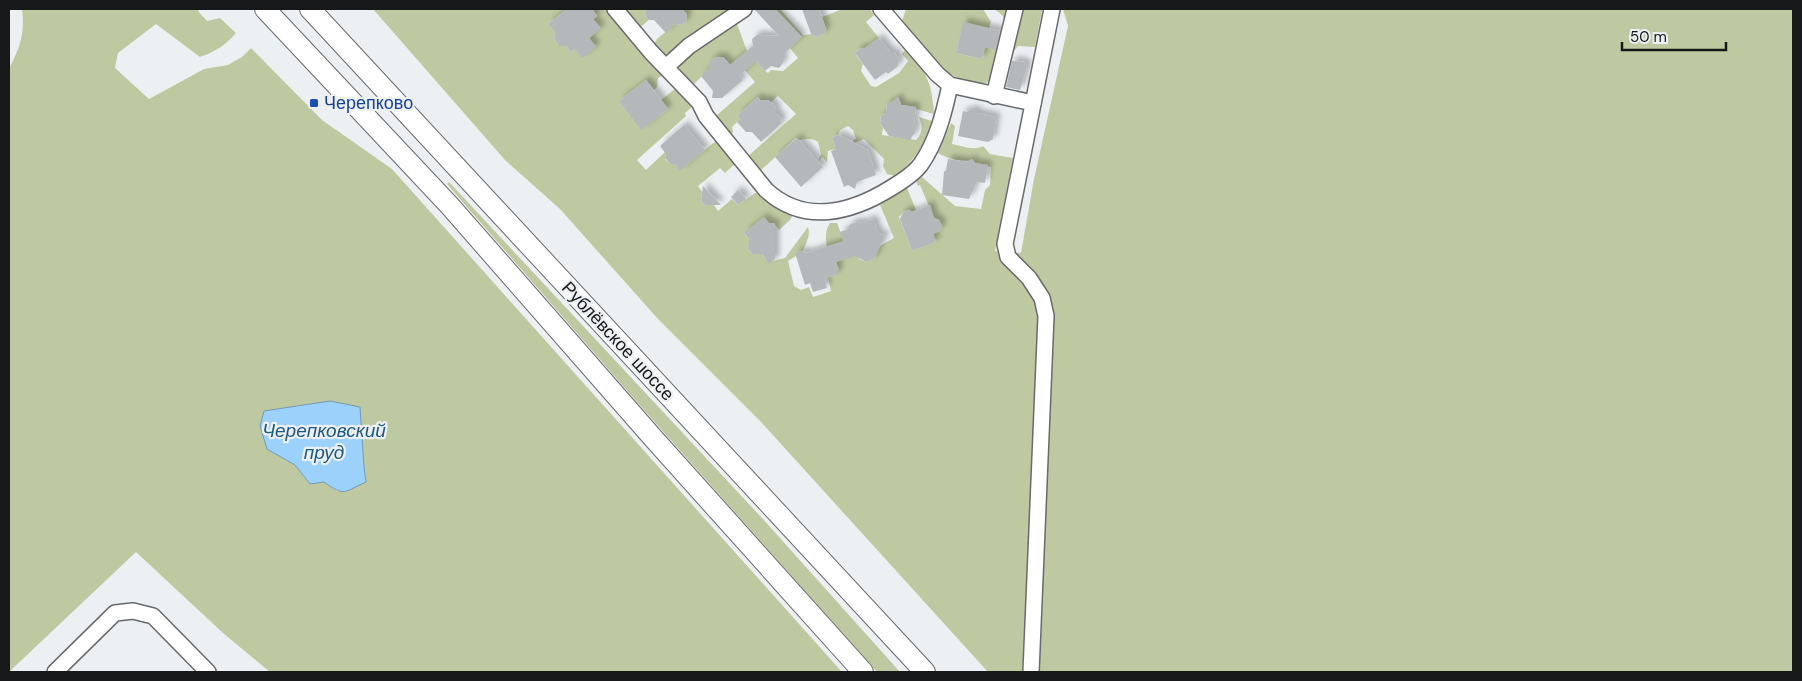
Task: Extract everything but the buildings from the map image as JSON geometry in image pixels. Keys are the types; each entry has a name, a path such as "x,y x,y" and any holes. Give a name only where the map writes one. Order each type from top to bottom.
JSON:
{"main road":[{"name":"Рублёвское шоссе","path":"265,9 450,206 654,439 863,672"},
{"name":"Рублёвское шоссе","path":"310,9 925,672"}],"street":[{"path":"615,9 699,102 706,116 766,190 777,200 789,206 818,212 835,212 880,195 900,183 919,166 931,148 950,85"},
{"path":"666,67 689,46 744,9"},
{"path":"881,9 937,74 950,85 1033,103"},
{"path":"994,96 1015,9"},
{"path":"1031,672 1046,316 1042,298 1030,278 1008,257 1005,244 1052,9"},
{"path":"55,672 115,613 133,611 153,616 208,672"}],"green space":[{"path":"22,9 200,9 198,11 207,21 220,18 236,33 224,45 211,53 200,57 156,24 118,53 115,68 149,99 204,69 228,65 242,57 251,48 322,120 392,169 842,672 270,672 223,633 136,552 9,672 9,69 21,40 23,26","holes":["267,449 364,467 366,482 337,491 324,482 310,484 295,465"]},
{"path":"373,9 567,9 548,24 555,32 554,39 559,46 566,46 571,52 575,49 596,47 589,38 600,28 593,19 597,16 592,9 611,9 663,75 658,78 657,87 654,90 646,80 619,101 641,129 668,109 661,100 675,89 692,107 685,113 686,116 637,160 646,170 665,152 665,159 670,164 675,164 680,170 717,140 736,163 725,173 720,168 698,186 702,192 701,200 705,205 714,205 718,211 732,199 738,205 755,193 761,194 774,206 793,215 779,230 774,223 744,233 751,242 748,249 752,254 760,252 768,262 785,258 808,227 809,236 803,251 788,261 794,286 801,290 809,287 813,297 831,291 828,277 836,275 826,242 827,229 830,223 837,223 850,257 857,255 859,259 866,262 874,259 877,252 876,248 894,238 880,205 907,188 916,210 903,212 899,217 912,251 936,242 933,234 939,231 942,226 939,220 934,218 920,185 918,186 916,181 922,177 955,206 981,209 985,190 990,185 991,167 973,161 952,159 938,153 951,123 955,126 952,144 972,148 983,146 990,154 1013,158 995,251 1021,253 1034,179 1068,26 1063,9 1793,9 1793,672 988,672 761,422 658,319 560,209 505,160"},
{"path":"619,9 644,9 646,11 645,16 649,20 637,30"},
{"path":"682,9 734,9 669,53 661,55 654,44 657,39 675,24 682,25 686,21 687,14"},
{"path":"775,9 780,9 803,35 811,34 816,37 824,34 826,29 822,17 843,9 870,9 874,15 866,22 879,38 865,48 861,48 857,51 856,55 863,64 861,71 871,86 876,87 899,73 908,61 902,54 906,49 919,64 930,86 934,114 901,105 900,101 895,100 887,103 886,113 881,116 882,135 916,140 922,129 919,117 932,121 918,152 902,171 895,176 887,174 883,166 884,159 864,139 854,143 853,140 856,139 853,130 848,126 840,130 838,135 832,137 835,147 837,146 838,148 828,151 827,162 822,157 818,162 821,154 818,142 811,139 799,140 796,138 759,172 747,157 796,114 778,96 771,102 765,100 762,102 758,97 737,116 740,119 732,127 733,132 730,135 716,116 755,82 736,60 730,65 723,57 716,57 710,62 709,69 692,86 682,76 679,66 684,55 736,21 747,51 765,71 768,73 771,70 783,71 798,58 790,48 801,37"},
{"path":"906,9 983,9 991,22 989,28 963,23 956,53 982,59 985,47 999,50 992,81 980,83 961,79 941,68 901,24"},
{"path":"993,9 1042,10 1035,47 1018,46 1012,51 1006,21 999,12"},
{"path":"449,182 761,517 900,672 877,672 636,401 447,184"}],"water":[{"name":"Черепковский пруд","path":"330,401 360,407 366,482 345,491 336,490 324,482 310,484 295,465 267,449 260,426 264,411"}],"place":[{"name":"Черепково","path":"314,103"}]}
